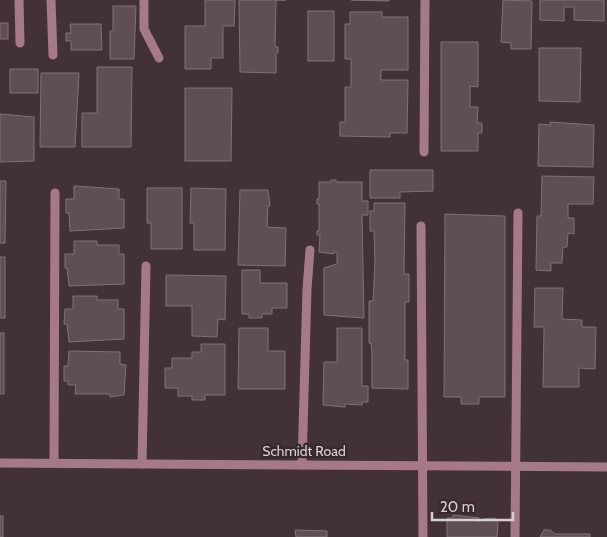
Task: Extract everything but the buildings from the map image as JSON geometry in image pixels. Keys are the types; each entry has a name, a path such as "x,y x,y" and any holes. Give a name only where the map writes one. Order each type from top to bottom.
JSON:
{"street":[{"path":"19,0 20,43"},
{"path":"51,0 54,55"},
{"path":"144,0 144,28 159,58"},
{"path":"424,152 425,0"},
{"path":"54,463 55,193"},
{"path":"514,537 518,213"},
{"path":"421,226 423,537"},
{"path":"302,465 307,289 310,250"},
{"path":"142,464 146,266"},
{"name":"Schmidt Road","path":"0,463 607,467"}]}
